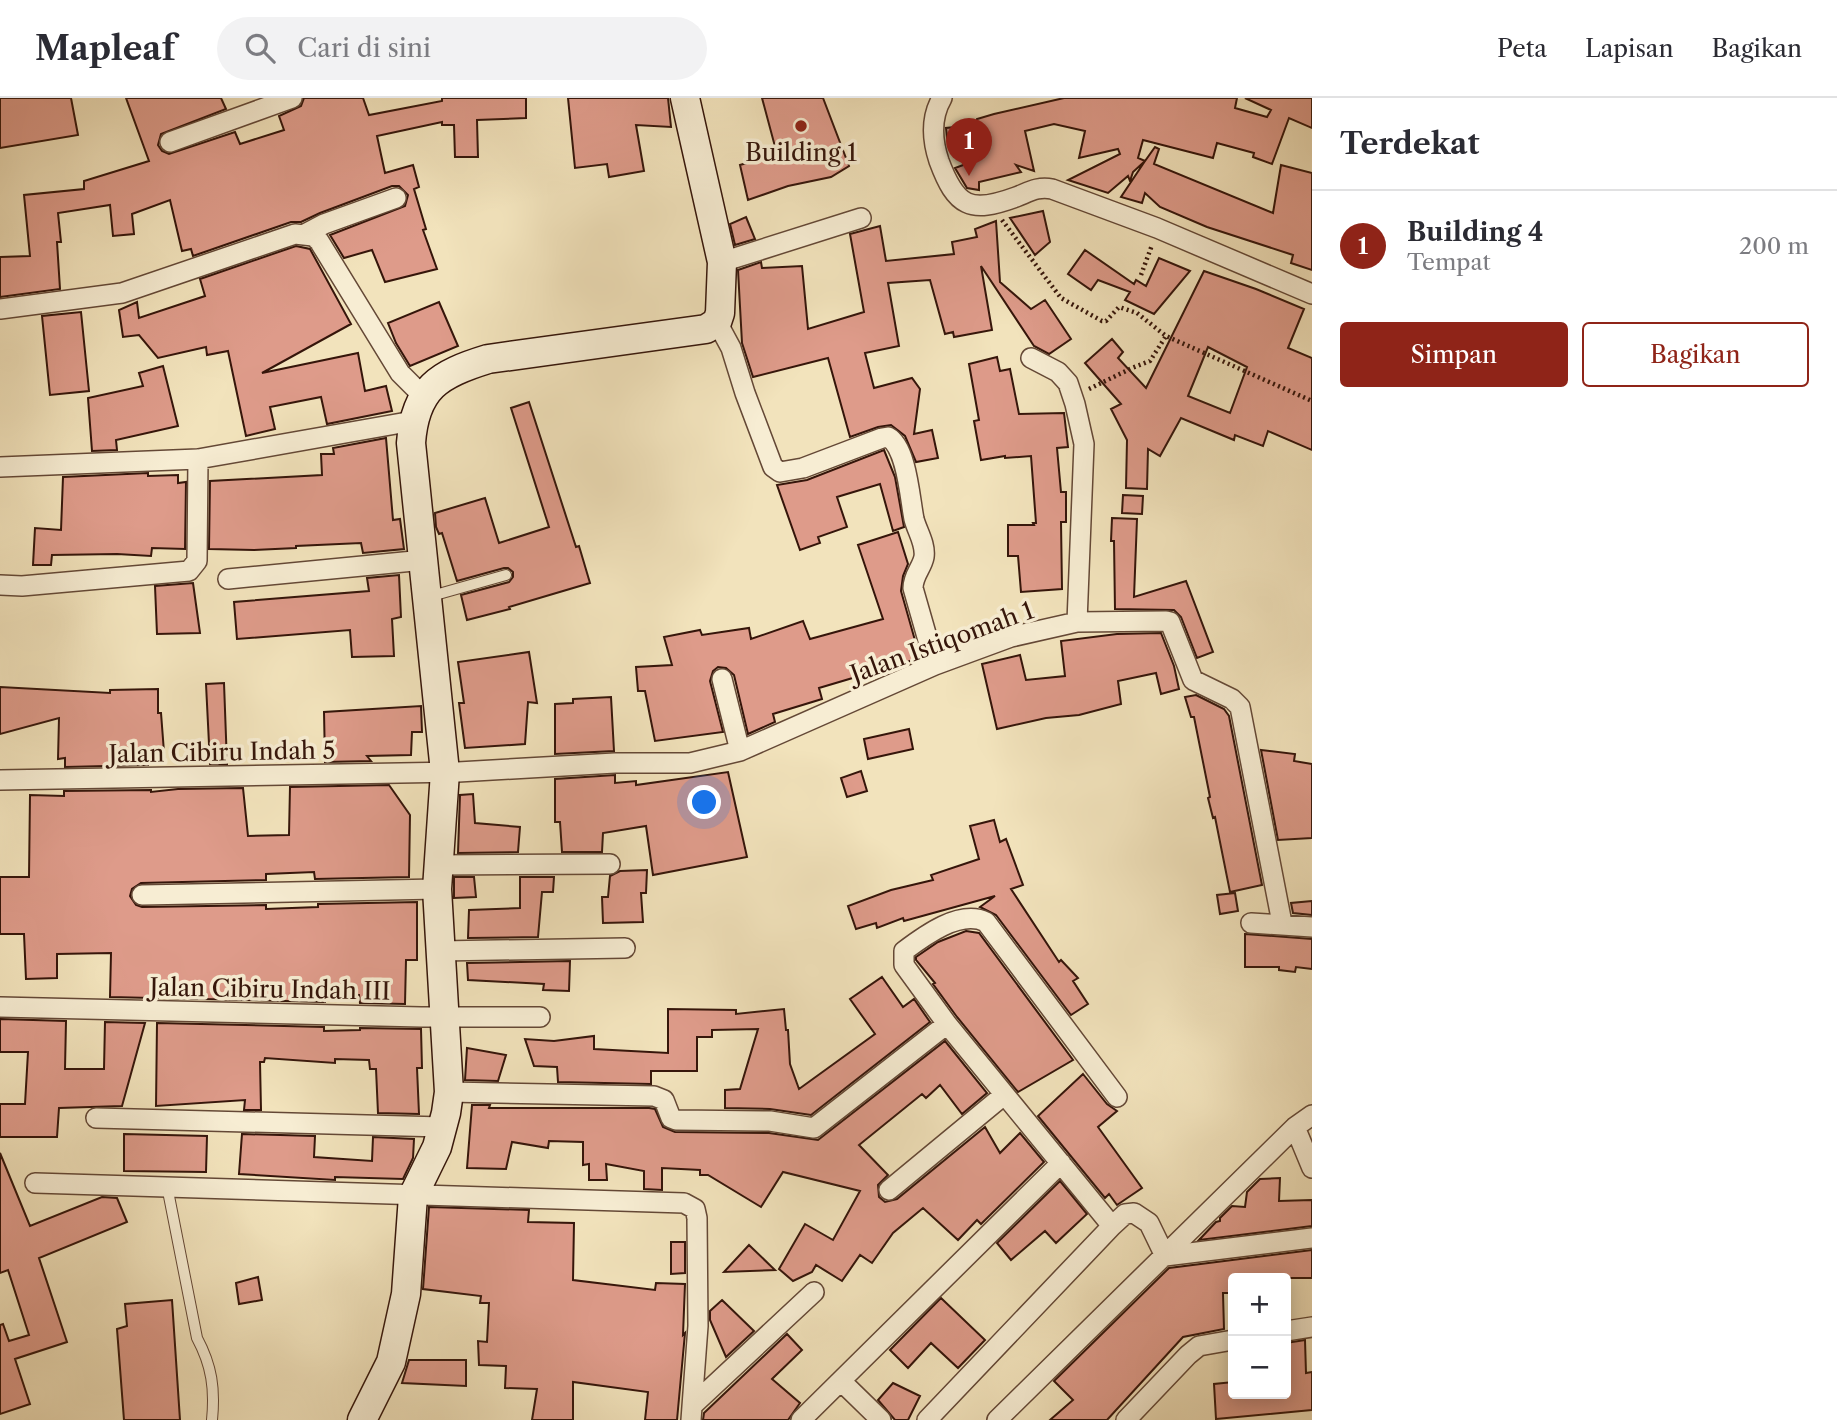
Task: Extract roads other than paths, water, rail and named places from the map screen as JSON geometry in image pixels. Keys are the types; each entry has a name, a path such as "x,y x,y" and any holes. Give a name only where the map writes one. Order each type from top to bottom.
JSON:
{"street":[{"path":"170,142 292,98"},
{"path":"685,98 722,262 718,322 731,348 745,393 774,467 780,472 803,468 882,438 888,437 894,441 909,481 914,518 925,555 913,580 913,587 934,666"},
{"path":"942,98 933,118 936,149 958,199 970,206 987,206 1044,187 1159,228 1312,294"},
{"path":"0,309 122,293 295,234 306,234 396,198"},
{"path":"722,262 860,218"},
{"path":"306,234 319,241 400,373 418,408"},
{"path":"362,1420 391,1362 406,1294 413,1196 437,1147 449,1091 438,877 445,772 411,443 418,408 438,380 465,366 488,359 706,329 718,322"},
{"path":"1031,358 1058,372 1068,383 1084,444 1077,622"},
{"path":"0,467 198,459 418,408"},
{"path":"0,586 189,571 197,561 198,459"},
{"path":"228,579 424,560"},
{"name":"Jalan Istiqomah 1","path":"445,772 615,763 690,763 740,751 934,666 1011,637 1077,622 1166,621 1170,622 1193,680 1232,699 1240,707 1282,923"},
{"path":"722,678 740,751"},
{"name":"Jalan Cibiru Indah 5","path":"0,780 445,772"},
{"path":"142,895 610,864"},
{"path":"1112,1226 947,1024 904,965 903,954 915,943 957,921 981,920 989,925 1117,1097"},
{"path":"1251,923 1282,923 1312,928"},
{"path":"440,951 625,948"},
{"name":"Jalan Cibiru Indah III","path":"0,1007 540,1017"},
{"path":"449,1091 654,1096 664,1100 671,1118 676,1120 770,1122 814,1128 947,1024"},
{"path":"888,1190 1004,1095"},
{"path":"997,1420 1295,1127 1312,1115"},
{"path":"96,1118 442,1127"},
{"path":"1295,1127 1312,1168"},
{"path":"801,1420 1061,1163"},
{"path":"35,1182 684,1203 695,1209 697,1218 698,1326 692,1412"},
{"path":"927,1420 1125,1214 1134,1213 1149,1223 1165,1256"},
{"path":"1165,1256 1312,1238"},
{"path":"692,1412 814,1292"},
{"path":"1291,1330 1312,1327"},
{"path":"1126,1420 1199,1346 1228,1341"},
{"path":"841,1381 881,1420"}],"lane":[{"path":"428,597 506,575"},
{"path":"167,1186 197,1338 214,1382 212,1420"}],"place":[{"name":"Building 1","path":"801,126"},
{"name":"Building 4","path":"969,176"}]}
